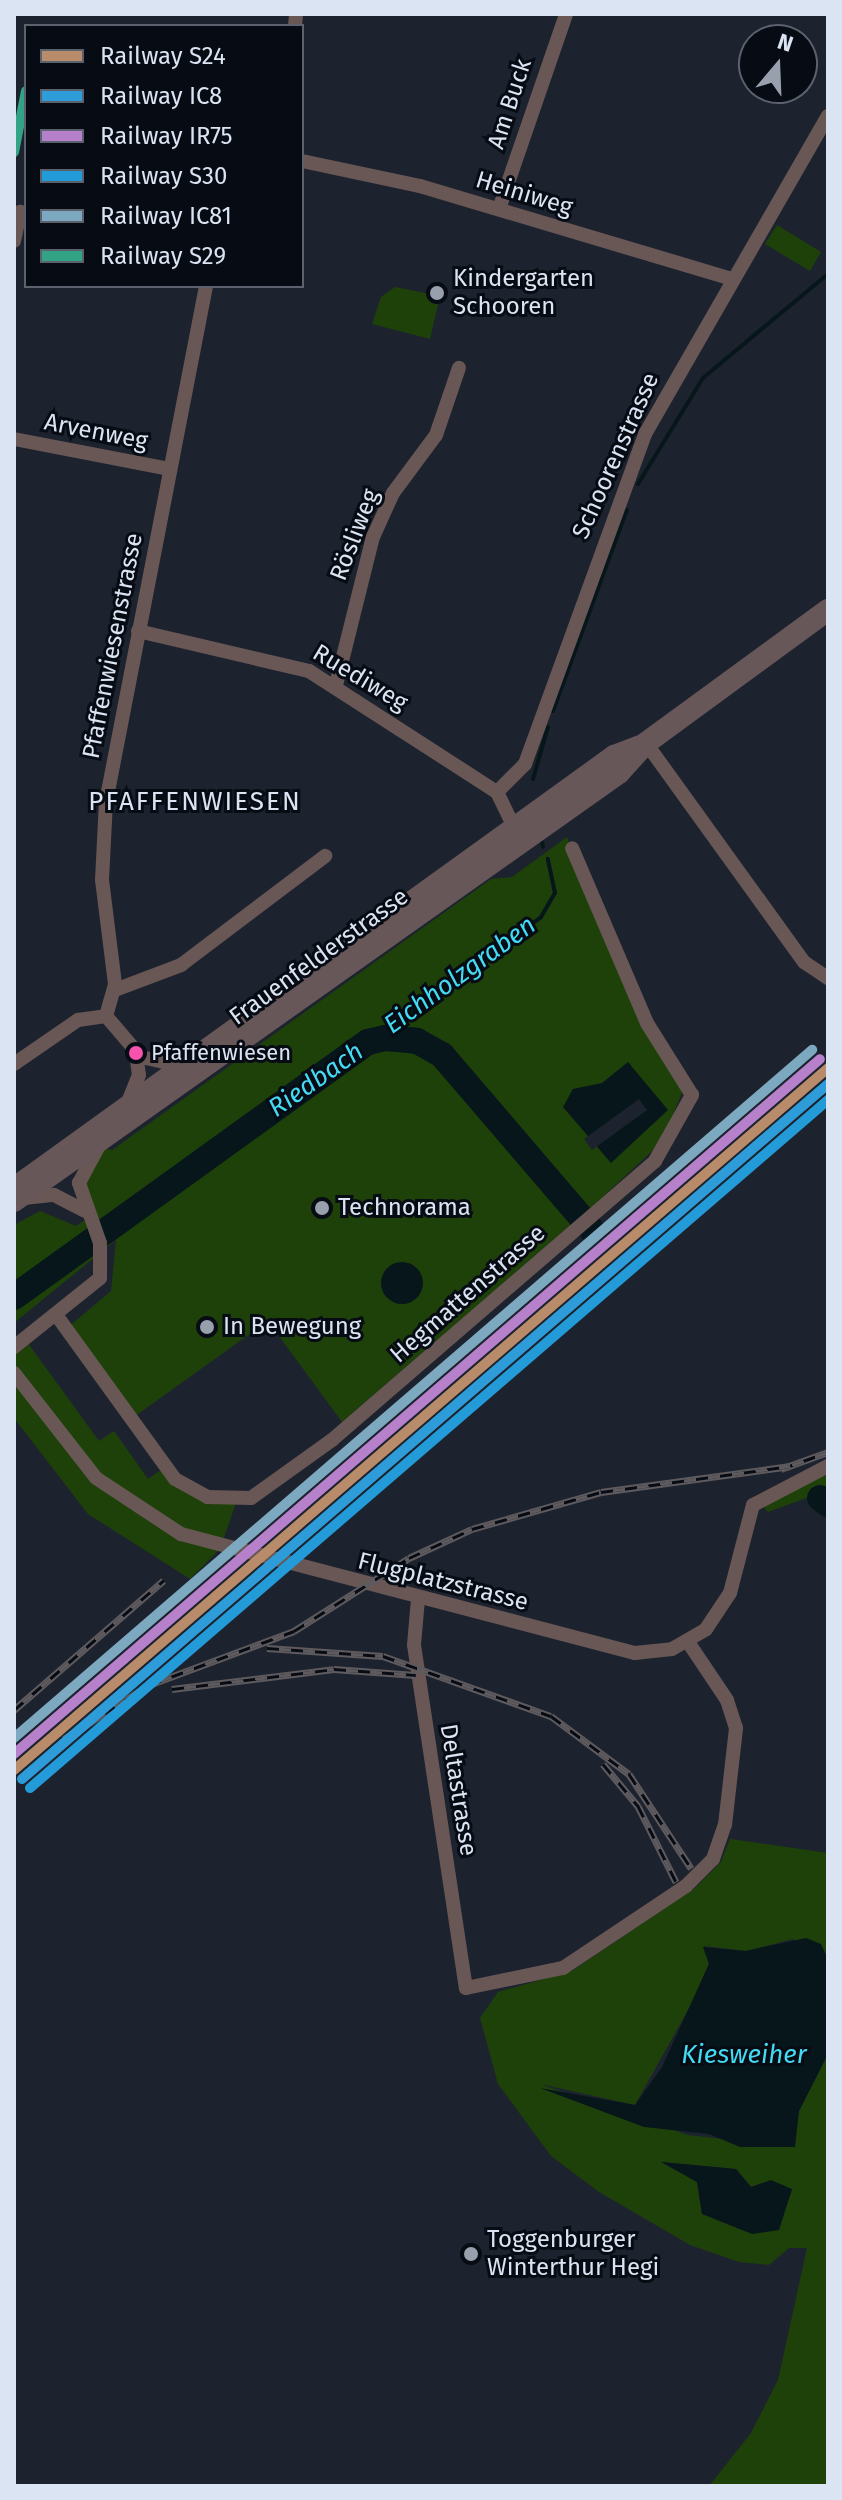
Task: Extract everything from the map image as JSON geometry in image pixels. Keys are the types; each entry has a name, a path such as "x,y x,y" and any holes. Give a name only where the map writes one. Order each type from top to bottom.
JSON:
{"main road":[{"name":"Frauenfelderstrasse","path":"16,1197 98,1147 619,773 646,743 828,610"},
{"name":"Frauenfelderstrasse","path":"16,1197 124,1107 616,754 646,743"}],"street":[{"name":"Am Buck","path":"499,209 566,14"},
{"name":"Schoorenstrasse","path":"497,792 525,764 645,434 828,116"},
{"name":"Heiniweg","path":"304,161 499,209 732,279"},
{"path":"14,241 20,212"},
{"name":"Pfaffenwiesenstrasse","path":"106,1016 115,990 102,841 138,631 206,288"},
{"name":"Rösliweg","path":"336,685 373,537 393,493 436,435 459,368"},
{"name":"Arvenweg","path":"14,439 170,469"},
{"name":"Ruediweg","path":"138,631 271,657 336,685 497,792"},
{"path":"646,743 804,962 828,978"},
{"path":"497,792 514,827"},
{"name":"Hegmattenstrasse","path":"57,1316 175,1479 207,1497 243,1499 281,1483 663,1153 692,1095 647,1023 572,848"},
{"path":"115,990 181,965 325,856"},
{"path":"14,1064 78,1020 106,1016 136,1053 182,1066"},
{"path":"124,1107 137,1084 136,1053"},
{"path":"14,1347 96,1284 101,1251 85,1211 80,1177 98,1147"},
{"path":"16,1197 54,1195 85,1211"},
{"name":"Flugplatzstrasse","path":"14,1373 96,1478 189,1537 626,1652 688,1642"},
{"path":"688,1642 728,1599 753,1505 828,1466"},
{"name":"Deltastrasse","path":"418,1599 414,1619 466,1988 563,1968 686,1886 713,1859 724,1834 736,1728 727,1700 688,1642"}],"green space":[{"path":"777,225 821,252 810,271 765,244"},
{"path":"395,287 440,296 430,339 372,324 381,297"},
{"path":"567,837 641,1025 683,1090 662,1142 596,1203 342,1422 268,1321 131,1419 66,1329 111,1291 116,1240 14,1323 14,1225 40,1211 76,1226 89,1217 79,1189 98,1147 112,1150 491,879 512,877"},
{"path":"25,1339 99,1441 114,1431 148,1479 165,1467 175,1479 237,1500 220,1549 190,1579 88,1514 14,1418 14,1347"},
{"path":"828,1466 828,1490 768,1512 757,1500"},
{"path":"730,1839 828,1853 828,1959 793,1939 746,1951 704,1946 709,1963 693,2001 635,2105 540,2084 688,2135 794,2147 799,2111 828,2054 828,2486 709,2486 751,2433 778,2380 807,2248 789,2248 769,2265 739,2262 690,2245 599,2192 551,2156 498,2084 480,2018 498,1992 572,1971 695,1888 721,1862","holes":["662,2162 736,2169 751,2187 771,2181 792,2191 778,2225 702,2214 697,2182"]}],"water":[{"path":"628,1062 668,1110 611,1163 563,1107 573,1089 602,1083"},
{"path":"402,1262 417,1268 423,1283 417,1298 402,1304 387,1298 381,1283 387,1268"},
{"name":"Kiesweiher","path":"806,1938 821,1944 828,1959 828,2054 799,2111 795,2147 740,2147 709,2134 644,2127 540,2088 635,2105 662,2067 709,1964 703,1947 746,1951"},
{"path":"661,2162 736,2169 751,2187 771,2180 792,2189 779,2230 752,2234 702,2214 697,2182"}],"pier":[{"path":"639,1099 647,1110 592,1150 584,1139"}],"waterway":[{"name":"Eichholzgraben","path":"638,484 703,378 828,274"},
{"name":"Eichholzgraben","path":"553,711 627,510"},
{"name":"Eichholzgraben","path":"533,779 548,727"},
{"name":"Eichholzgraben","path":"542,842 543,847"},
{"name":"Eichholzgraben","path":"368,1042 541,917 555,893 548,859"},
{"name":"Riedbach","path":"14,1297 368,1042 385,1038 417,1041 442,1055 591,1229"},
{"name":"Riedbach","path":"820,1498 828,1504"}],"railway":[{"path":"781,1469 828,1452"},
{"path":"64,1739 149,1685 294,1631 409,1558 472,1529 601,1492 790,1466"},
{"path":"14,1710 164,1580"},
{"path":"267,1648 383,1656 551,1716 629,1774 691,1868"},
{"path":"172,1689 334,1669 416,1675"},
{"path":"603,1764 638,1806 676,1882"}],"rail line":[{"name":"S29","path":"14,152 24,101"},
{"name":"IC81","path":"14,1738 812,1050"},
{"name":"IR75","path":"14,1754 820,1059"},
{"name":"S24","path":"14,1770 828,1068"},
{"name":"IC8","path":"22,1779 828,1084"},
{"name":"S30","path":"30,1788 828,1100"}],"place":[{"name":"Kindergarten Schooren","path":"437,293"},
{"name":"Pfaffenwiesen","path":"136,1053"},
{"name":"Technorama","path":"322,1208"},
{"name":"In Bewegung","path":"207,1327"},
{"name":"Toggenburger Winterthur Hegi","path":"471,2254"}],"district":[{"name":"PFAFFENWIESEN","path":"195,802"}]}
